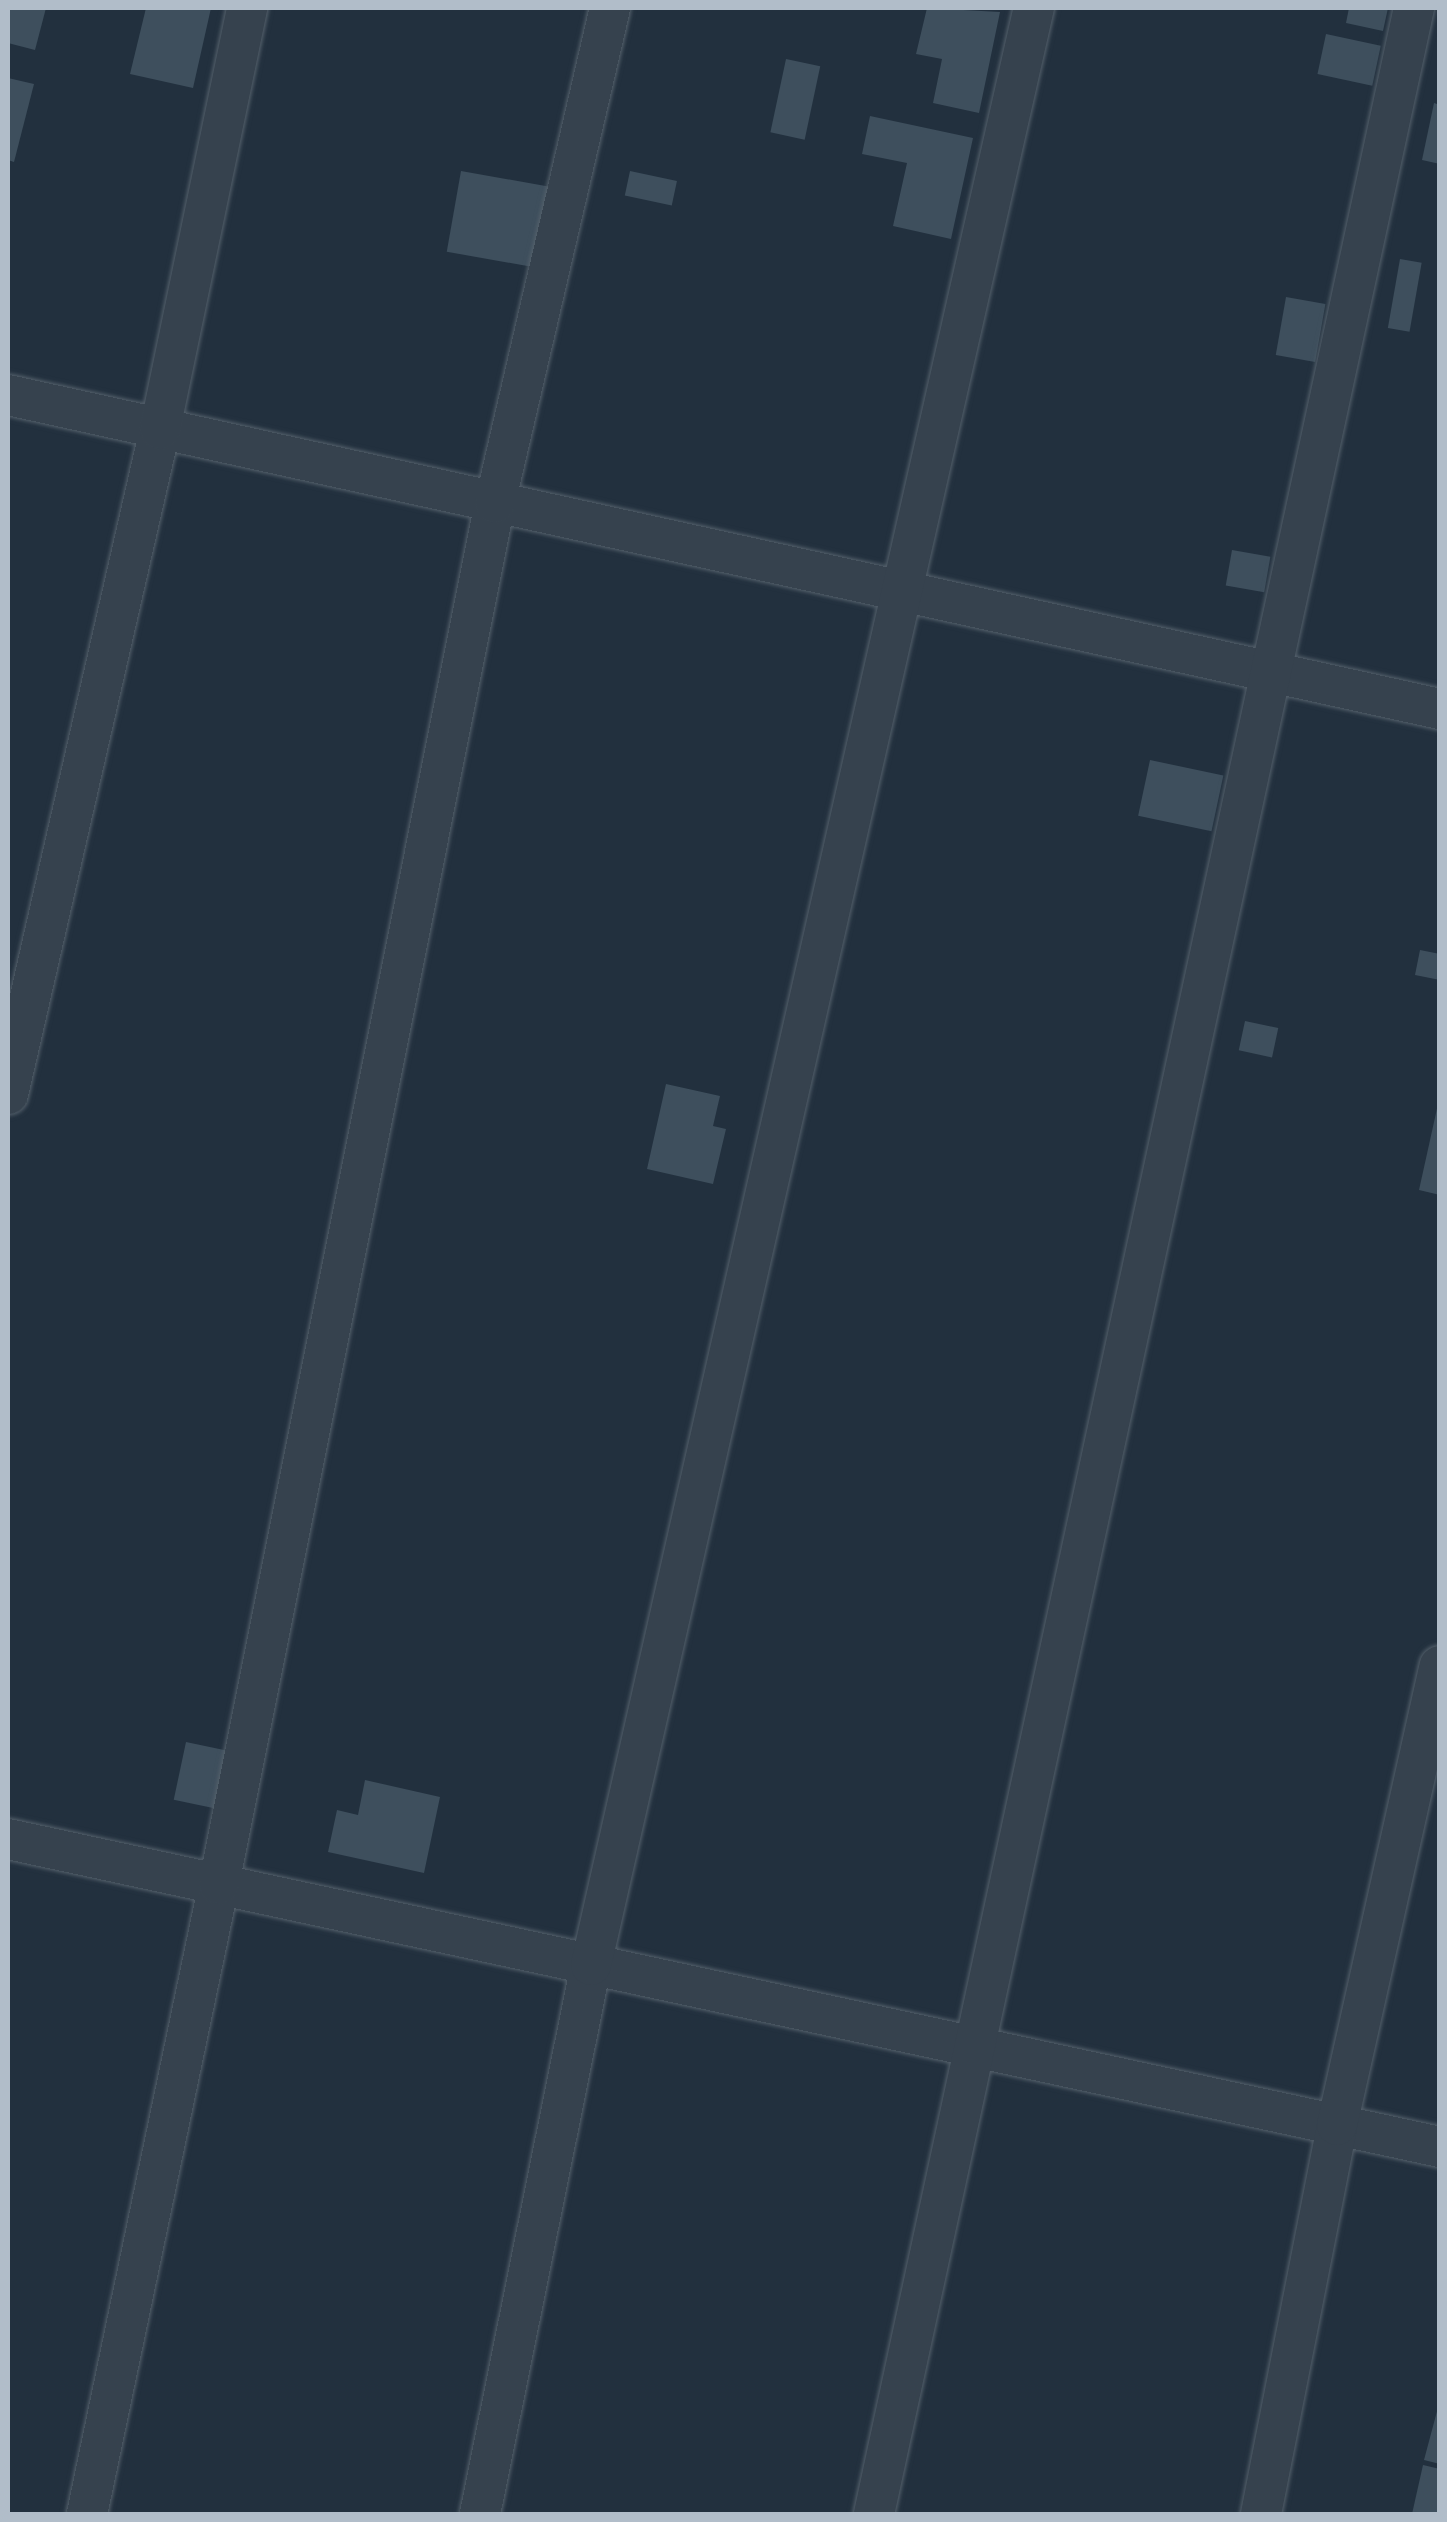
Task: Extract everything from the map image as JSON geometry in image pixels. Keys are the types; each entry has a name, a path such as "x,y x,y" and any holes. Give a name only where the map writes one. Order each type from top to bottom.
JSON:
{"street":[{"path":"8,1094 160,428 247,8"},
{"path":"87,2514 219,1884 495,502 610,8"},
{"path":"480,2514 592,1964 1034,8"},
{"path":"874,2514 1414,8"},
{"path":"8,395 1440,709"},
{"path":"1261,2514 1338,2125 1440,1666"},
{"path":"8,1838 1440,2147"}],"building":[{"path":"8,8 46,8 35,50 8,43"},
{"path":"146,8 211,8 193,88 130,74"},
{"path":"927,8 1000,12 979,113 933,103 942,59 916,54"},
{"path":"1349,8 1388,8 1383,31 1346,23"},
{"path":"1326,34 1381,46 1372,86 1317,74"},
{"path":"786,59 820,66 805,140 770,132"},
{"path":"8,78 34,84 14,162 8,160"},
{"path":"1434,103 1440,105 1440,164 1422,160"},
{"path":"870,116 973,138 951,239 893,226 907,163 862,154"},
{"path":"461,171 553,187 538,268 447,252"},
{"path":"630,171 677,181 672,205 625,195"},
{"path":"1400,259 1422,263 1410,332 1388,328"},
{"path":"1286,297 1325,304 1315,362 1276,355"},
{"path":"1232,550 1270,557 1264,592 1226,585"},
{"path":"1150,760 1223,776 1212,831 1138,816"},
{"path":"1420,950 1440,954 1440,980 1415,975"},
{"path":"1245,1021 1278,1028 1272,1057 1239,1050"},
{"path":"666,1084 720,1096 713,1126 726,1129 713,1184 647,1169"},
{"path":"1440,1104 1440,1195 1419,1190"},
{"path":"186,1742 230,1751 218,1809 174,1800"},
{"path":"365,1780 440,1797 424,1873 328,1852 337,1810 358,1815"},
{"path":"1440,2400 1440,2464 1424,2460"},
{"path":"1423,2465 1440,2469 1440,2514 1412,2514"}]}
